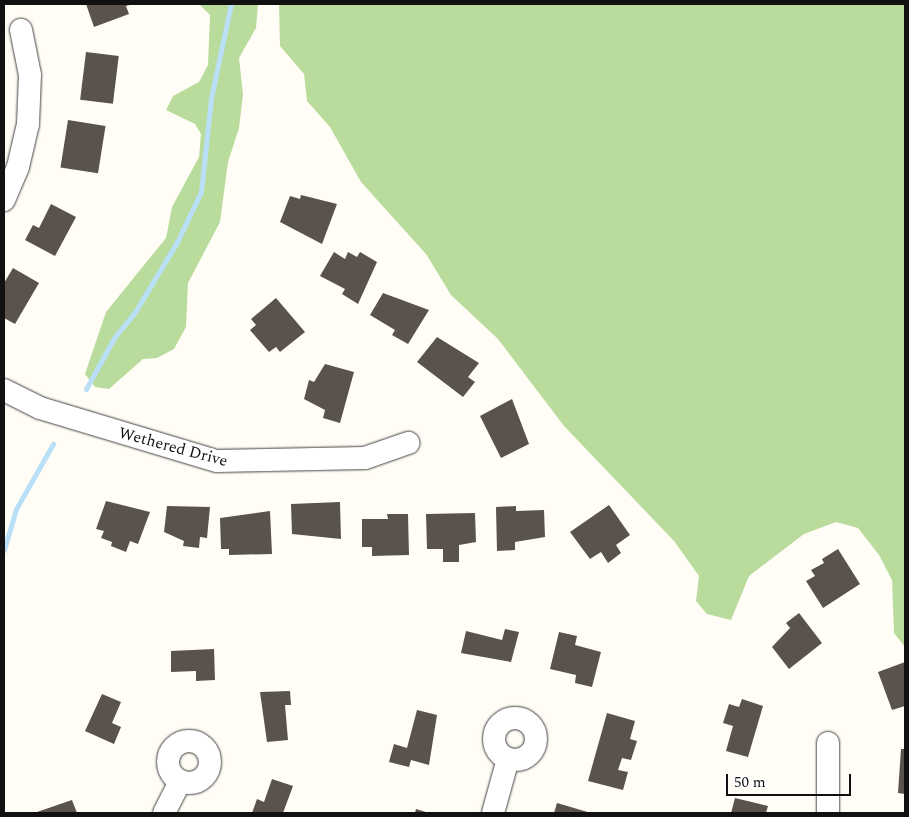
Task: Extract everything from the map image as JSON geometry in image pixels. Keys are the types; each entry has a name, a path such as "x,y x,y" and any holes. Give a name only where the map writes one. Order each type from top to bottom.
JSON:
{"street":[{"path":"4,200 18,167 28,124 30,75 21,30"},
{"name":"Wethered Drive","path":"4,390 40,408 217,461 365,458 408,443"},
{"path":"828,743 828,813"},
{"path":"493,813 508,760"},
{"path":"164,813 180,781"}],"green space":[{"path":"199,4 258,4 256,28 239,58 243,94 239,128 228,162 220,222 188,283 186,327 174,349 157,358 143,359 109,389 95,387 85,374 106,312 166,238 172,207 199,157 201,134 195,124 166,110 173,96 199,82 208,65 210,15"},
{"path":"279,4 905,4 905,647 894,633 892,580 879,555 858,528 836,522 804,534 749,576 731,620 707,614 696,601 699,576 674,541 564,426 498,339 451,295 426,254 361,182 330,127 307,101 304,74 280,46"}],"building":[{"path":"86,4 133,4 126,6 129,14 94,27"},
{"path":"86,52 119,56 113,104 80,100"},
{"path":"68,120 106,126 98,173 60,167"},
{"path":"301,195 337,204 322,244 280,222 290,196 300,199"},
{"path":"51,204 76,217 55,256 25,240 33,225 39,228"},
{"path":"334,252 345,259 348,252 357,257 360,252 377,262 358,304 342,294 345,289 320,276"},
{"path":"13,268 39,283 15,324 4,318 4,283"},
{"path":"383,293 429,310 408,344 392,335 395,330 370,315"},
{"path":"276,298 305,332 280,352 276,347 269,352 250,330 256,325 251,319"},
{"path":"437,337 479,363 468,377 475,382 463,397 417,362"},
{"path":"325,364 354,372 340,423 323,418 325,410 304,399 309,380 314,382"},
{"path":"512,399 529,444 501,458 480,416"},
{"path":"106,501 150,512 138,544 130,541 126,552 111,546 112,542 101,538 104,531 96,529"},
{"path":"340,502 341,539 292,534 291,504"},
{"path":"609,505 630,535 616,545 621,553 608,563 601,552 590,559 570,532"},
{"path":"167,506 210,507 207,538 200,537 199,548 183,546 184,541 164,532"},
{"path":"516,506 516,511 544,510 545,537 515,542 515,550 497,551 496,507"},
{"path":"270,511 272,554 229,555 229,549 221,549 220,518"},
{"path":"475,513 476,542 459,545 459,562 443,562 443,549 427,549 426,514"},
{"path":"387,514 408,514 409,555 372,556 372,547 362,547 362,519 388,519"},
{"path":"838,549 860,584 823,608 806,581 815,576 811,570 824,563 822,559"},
{"path":"799,613 822,643 789,669 772,647 790,628 786,623"},
{"path":"505,629 519,632 511,662 461,653 466,631 502,640"},
{"path":"559,632 577,636 575,645 601,652 592,687 575,683 576,675 550,669"},
{"path":"214,649 215,680 196,681 196,671 171,672 171,651"},
{"path":"905,662 905,706 892,710 878,672"},
{"path":"290,691 291,705 285,705 288,740 267,742 260,692"},
{"path":"102,694 121,702 112,723 121,727 114,744 85,731"},
{"path":"742,699 763,706 748,757 726,751 733,726 723,723 729,704 739,707"},
{"path":"417,710 437,715 429,765 411,760 409,767 389,762 394,744 407,748"},
{"path":"607,713 635,721 630,739 637,741 631,760 622,758 618,770 628,772 623,790 588,781"},
{"path":"901,749 905,749 905,794 898,793"},
{"path":"272,779 293,786 283,813 252,813 257,799 264,802"},
{"path":"735,798 768,806 766,813 731,813"},
{"path":"72,800 77,813 34,813"},
{"path":"557,803 591,813 554,813"},
{"path":"416,809 429,813 415,813"}],"waterway":[{"path":"86,389 114,338 135,312 177,242 201,192 211,98 231,4"},
{"path":"4,550 16,509 53,444"}]}
